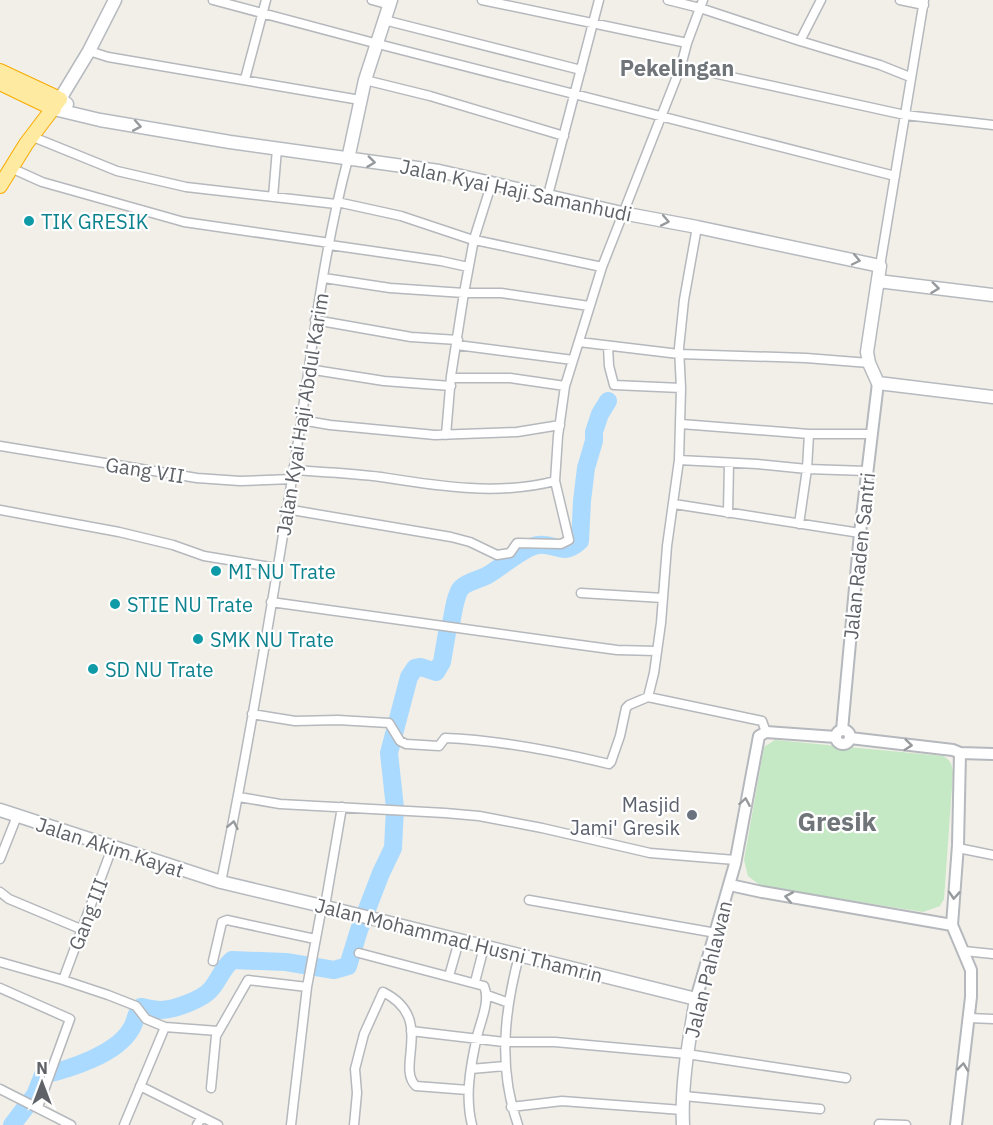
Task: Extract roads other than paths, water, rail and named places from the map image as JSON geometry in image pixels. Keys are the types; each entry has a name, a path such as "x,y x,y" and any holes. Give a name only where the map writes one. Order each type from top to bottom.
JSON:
{"highway":[{"path":"0,71 57,104"},
{"path":"0,83 57,104"},
{"path":"0,186 57,104"}],"main road":[{"path":"57,104 89,51 115,0"},
{"path":"348,159 365,80 390,2"},
{"name":"Jalan Kyai Haji Samanhudi","path":"57,104 100,120 277,149 439,171 622,213 880,266"},
{"path":"880,266 867,352 878,383 993,397"},
{"path":"878,281 993,295"},
{"name":"Jalan Akim Kayat","path":"0,810 221,882"},
{"name":"Jalan Mohammad Husni Thamrin","path":"221,882 696,999"},
{"name":"Jalan Pahlawan","path":"683,1125 682,1110 687,1054 696,999"}],"street":[{"path":"213,0 895,176"},
{"path":"245,79 266,0"},
{"path":"372,0 390,2"},
{"path":"482,0 687,43"},
{"path":"548,195 599,0"},
{"path":"668,0 702,4 800,41 880,64 910,77"},
{"path":"800,41 820,0"},
{"path":"880,266 924,2 900,0"},
{"path":"286,510 451,537 470,542 497,555 510,553 517,543 561,544 569,540 555,481 565,386 602,267 681,66 702,4"},
{"path":"384,20 581,70"},
{"path":"89,51 108,57 360,100"},
{"path":"681,66 905,115 993,125"},
{"path":"365,80 430,96 564,136"},
{"path":"33,137 117,171 186,187 336,203 402,216 474,239 602,267"},
{"path":"273,197 277,149"},
{"name":"Jalan Kyai Haji Abdul Karim","path":"221,882 239,797 301,420 315,320 336,203 348,159"},
{"path":"11,168 42,182 184,222 468,267"},
{"path":"446,435 451,381 468,267 474,239 492,182"},
{"path":"648,697 657,651 667,546 679,460 681,388 679,354 684,300 697,227"},
{"path":"324,278 390,288 501,293 590,306"},
{"path":"315,320 411,337 573,360"},
{"path":"579,342 679,354 806,358 869,363"},
{"path":"609,346 609,366 614,385 681,388"},
{"path":"308,369 384,381 510,378 565,386"},
{"name":"Jalan Raden Santri","path":"843,735 860,533 878,383"},
{"path":"301,420 330,425 446,435 517,432 560,425"},
{"path":"681,424 809,434 872,434"},
{"path":"799,524 807,469 809,434"},
{"name":"Gang VII","path":"0,446 197,478 240,481 292,474 379,477 433,486 463,488 517,488 555,481"},
{"path":"679,460 867,471"},
{"path":"728,513 729,463"},
{"path":"674,504 860,533"},
{"path":"0,510 119,532 173,545 204,556 277,568"},
{"path":"581,593 663,598"},
{"path":"271,602 616,650 657,651"},
{"path":"252,714 295,721 338,720 390,724 399,741 406,744 439,746 446,738 473,739 563,752 609,764 620,736 626,708 648,697 762,720 766,732 843,735 953,750 960,753 993,754"},
{"name":"Jalan Pahlawan","path":"696,999 730,885 757,740 762,733 766,732"},
{"path":"956,1125 971,997 971,970 952,925 958,848 960,753"},
{"path":"239,797 280,804 479,816 650,853 735,860"},
{"path":"291,1125 310,967 342,807"},
{"path":"0,859 17,816"},
{"name":"Gang III","path":"63,980 112,848"},
{"path":"958,848 993,855"},
{"path":"730,885 952,925"},
{"path":"0,892 9,899 83,930"},
{"path":"529,900 716,933"},
{"path":"213,961 222,922 227,920 315,939"},
{"path":"449,976 459,941"},
{"path":"475,982 484,947"},
{"path":"964,951 993,954"},
{"path":"359,953 484,986 487,995 476,1039 468,1090 472,1125"},
{"path":"518,1125 511,1107 504,1042 519,956"},
{"path":"0,962 63,980 136,1006 146,1019 165,1027 218,1031"},
{"path":"211,1088 218,1031 248,980 307,987"},
{"path":"0,989 69,1017 70,1021 38,1107"},
{"path":"354,1125 357,1094 355,1069 364,1034 384,992 400,1003 409,1015 412,1083 416,1086 468,1090"},
{"path":"487,995 509,1003"},
{"path":"969,1018 993,1019"},
{"path":"124,1125 165,1027"},
{"path":"411,1031 504,1042 555,1042 687,1054 846,1078"},
{"path":"471,1069 505,1066"},
{"path":"140,1086 199,1121 218,1125"},
{"path":"0,1089 38,1107 54,1122 71,1125"},
{"path":"684,1096 820,1109"},
{"path":"511,1107 562,1101 682,1110"},
{"path":"879,1124 906,1125"}],"waterway":[{"path":"12,1125 35,1095 43,1075 92,1059 115,1046 131,1029 141,1007 166,1010 202,996 212,988 232,960 286,962 334,970 348,966 359,930 393,848 395,808 389,753 409,677 415,668 421,667 436,672 442,662 448,627 451,624 461,588 486,576 532,547 544,545 564,549 580,541 586,468 594,441 594,432 600,414 608,401"}],"place":[{"name":"TIK GRESIK","path":"29,221"},
{"name":"MI NU Trate","path":"216,571"},
{"name":"STIE NU Trate","path":"115,604"},
{"name":"SMK NU Trate","path":"198,639"},
{"name":"SD NU Trate","path":"93,669"},
{"name":"Masjid Jami' Gresik","path":"692,815"}],"district":[{"name":"Pekelingan","path":"677,67"},
{"name":"Gresik","path":"837,821"}]}
